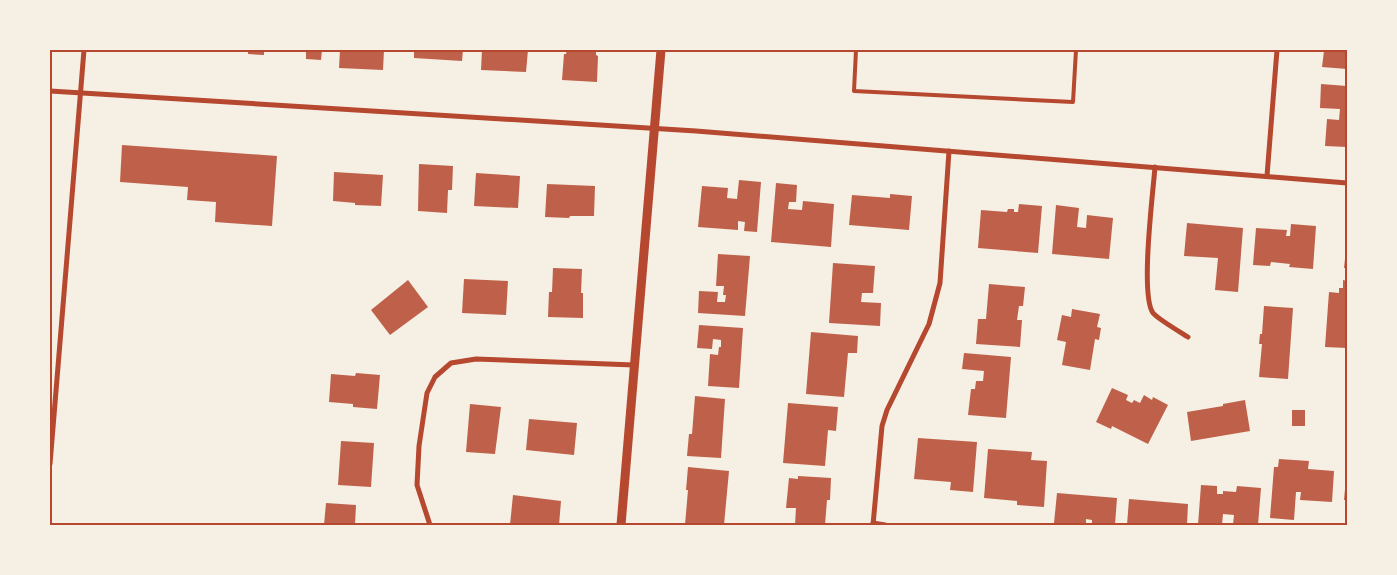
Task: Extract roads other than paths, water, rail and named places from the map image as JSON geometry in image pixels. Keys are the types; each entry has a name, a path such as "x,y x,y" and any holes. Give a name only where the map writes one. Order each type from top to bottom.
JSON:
{"street":[{"path":"50,464 84,50"},
{"path":"621,525 661,50"},
{"path":"1267,176 1277,50"},
{"path":"50,91 655,129 1347,183"},
{"path":"885,525 873,524 882,426 887,410 929,324 940,283 949,151"},
{"path":"1154,167 1147,273 1150,303 1153,314 1188,337"},
{"path":"430,525 417,485 424,405 432,382 451,363 476,359 634,366"}],"lane":[{"path":"856,50 854,91 1073,102 1076,50"}]}
